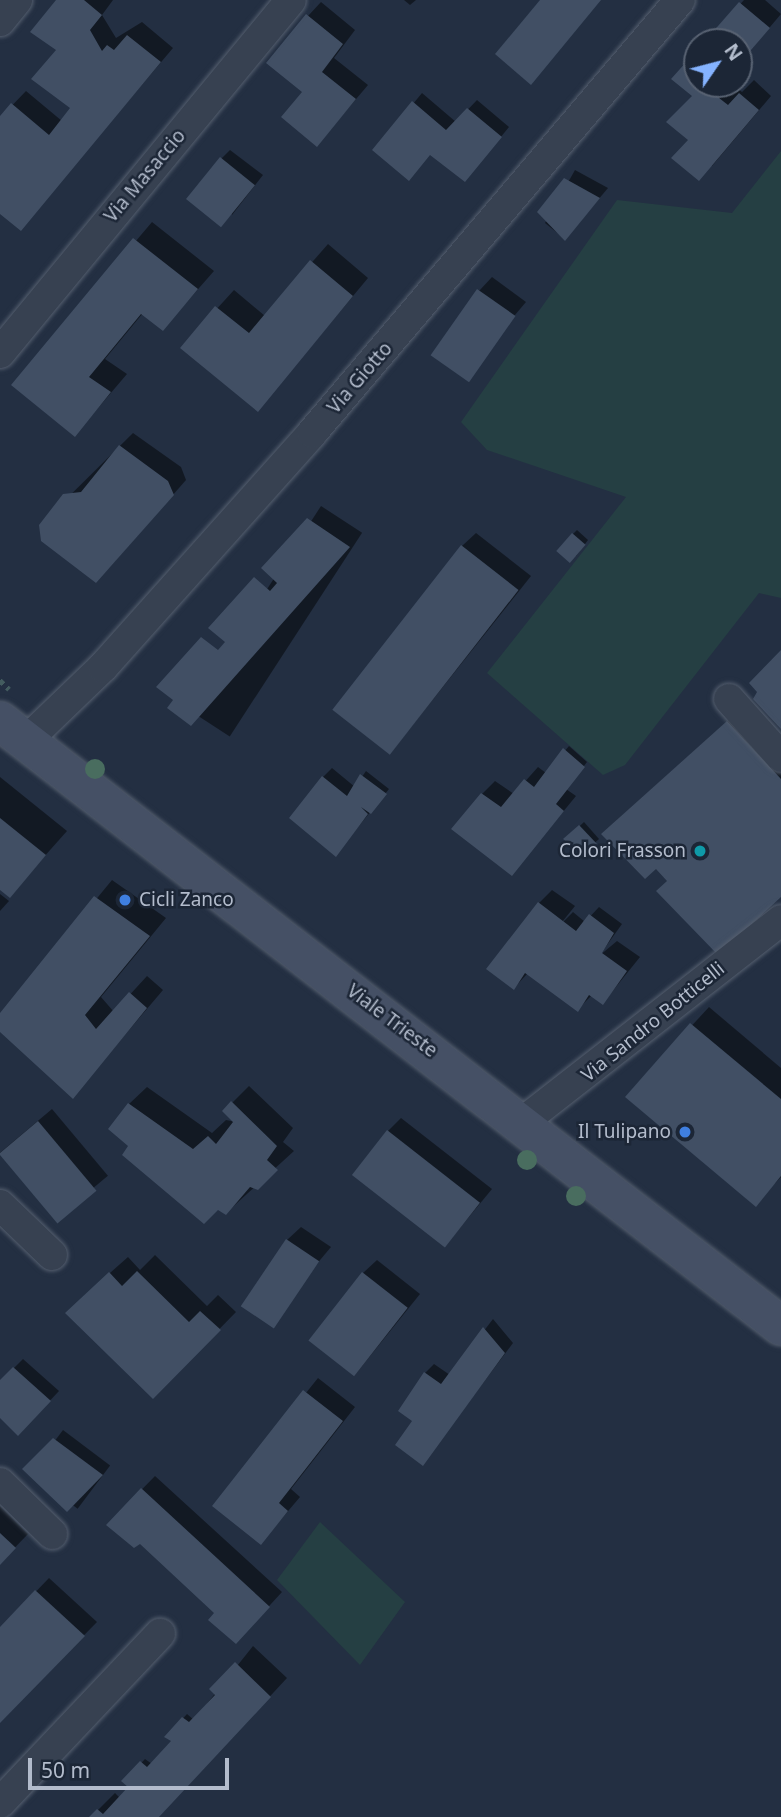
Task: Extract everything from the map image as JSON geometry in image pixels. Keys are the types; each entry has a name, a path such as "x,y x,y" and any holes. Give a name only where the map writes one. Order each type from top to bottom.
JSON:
{"main road":[{"name":"Viale Trieste","path":"13,731 524,1121 781,1326"}],"street":[{"path":"0,20 17,0"},
{"name":"Via Masaccio","path":"0,354 291,0"},
{"name":"Via Giotto","path":"13,731 103,667 312,433 680,0"},
{"path":"729,699 781,757"},
{"name":"Via Sandro Botticelli","path":"524,1121 781,920"},
{"path":"0,1205 52,1255"},
{"path":"0,1483 52,1534"},
{"path":"0,1803 160,1634"},
{"path":"0,1812 4,1817"}],"green space":[{"path":"781,151 781,598 759,593 625,765 603,775 487,673 626,497 487,450 461,422 617,200 732,213"},
{"path":"320,1522 405,1602 360,1665 277,1580"}],"building":[{"path":"56,0 84,0 102,15 90,30 102,51 107,45 114,50 127,35 161,62 21,231 0,214 0,116 11,103 49,135 70,108 31,79 56,50 30,32"},
{"path":"540,0 601,0 531,85 495,54"},
{"path":"739,2 770,28 753,48 753,28 716,28"},
{"path":"306,14 343,44 322,72 356,99 317,147 281,117 302,92 266,63"},
{"path":"683,66 683,89 671,79"},
{"path":"690,98 719,98 728,105 734,98 745,98 759,110 699,181 671,158 688,140 666,122"},
{"path":"412,101 446,130 467,108 502,137 465,182 430,155 409,181 372,150"},
{"path":"220,157 255,185 221,227 186,199"},
{"path":"564,178 600,198 565,241 537,212"},
{"path":"133,238 198,289 163,331 141,314 89,377 111,392 75,437 11,385"},
{"path":"310,260 353,296 258,412 180,348 215,306 249,333"},
{"path":"477,289 516,316 469,382 431,355"},
{"path":"119,445 168,481 174,495 96,583 41,541 39,525 63,494 81,492"},
{"path":"307,518 350,547 191,726 167,708 173,700 156,687 201,637 218,650 225,642 208,628 254,577 270,591 277,583 261,568"},
{"path":"572,533 586,545 570,563 556,551"},
{"path":"461,545 519,590 390,755 332,710"},
{"path":"781,650 781,729 753,699 757,692 749,683"},
{"name":"Colori Frasson","path":"727,721 781,779 781,897 718,955 656,891 667,881 656,869 645,879 601,834"},
{"path":"563,748 585,767 556,804 564,811 512,876 451,829 481,793 501,807 524,779 534,787"},
{"path":"360,774 387,794 371,814 361,807 368,814 336,857 289,818 322,776 347,796"},
{"path":"0,818 46,855 10,898 0,890"},
{"path":"579,825 597,844 584,855 563,839"},
{"path":"94,896 150,936 85,1015 96,1029 129,992 147,1008 73,1099 0,1032 0,1013"},
{"path":"538,902 576,931 589,914 614,933 602,953 627,971 603,1005 589,995 578,1012 525,973 514,990 486,969"},
{"path":"690,1023 781,1099 781,1176 756,1207 625,1097"},
{"path":"231,1101 277,1146 267,1160 278,1170 258,1190 250,1187 226,1215 218,1210 204,1224 122,1155 128,1146 108,1129 128,1103 193,1149 208,1136 216,1144 233,1122 222,1111"},
{"path":"38,1121 96,1191 57,1223 0,1155"},
{"path":"387,1130 480,1203 445,1248 352,1175"},
{"path":"286,1239 319,1261 274,1329 241,1306"},
{"path":"137,1271 189,1322 200,1311 221,1330 153,1399 65,1313 109,1272 122,1286"},
{"path":"362,1272 408,1308 354,1376 308,1341"},
{"path":"483,1327 505,1353 423,1466 395,1445 412,1421 398,1411 424,1372 441,1384"},
{"path":"13,1367 51,1401 18,1436 0,1418 0,1380"},
{"path":"303,1390 343,1421 279,1503 288,1511 261,1545 212,1506"},
{"path":"53,1438 103,1475 67,1512 22,1469"},
{"path":"141,1488 270,1607 236,1644 208,1620 214,1613 140,1544 134,1548 106,1525"},
{"path":"0,1533 16,1548 0,1565"},
{"path":"35,1590 85,1636 0,1723 0,1627"},
{"path":"235,1662 271,1697 159,1817 89,1817 97,1809 103,1814 128,1787 121,1781 140,1761 147,1767 171,1741 164,1737 182,1717 189,1722 215,1695 209,1689"}],"place":[{"name":"Colori Frasson","path":"700,851"},
{"name":"Cicli Zanco","path":"125,900"},
{"name":"Il Tulipano","path":"685,1132"}]}
